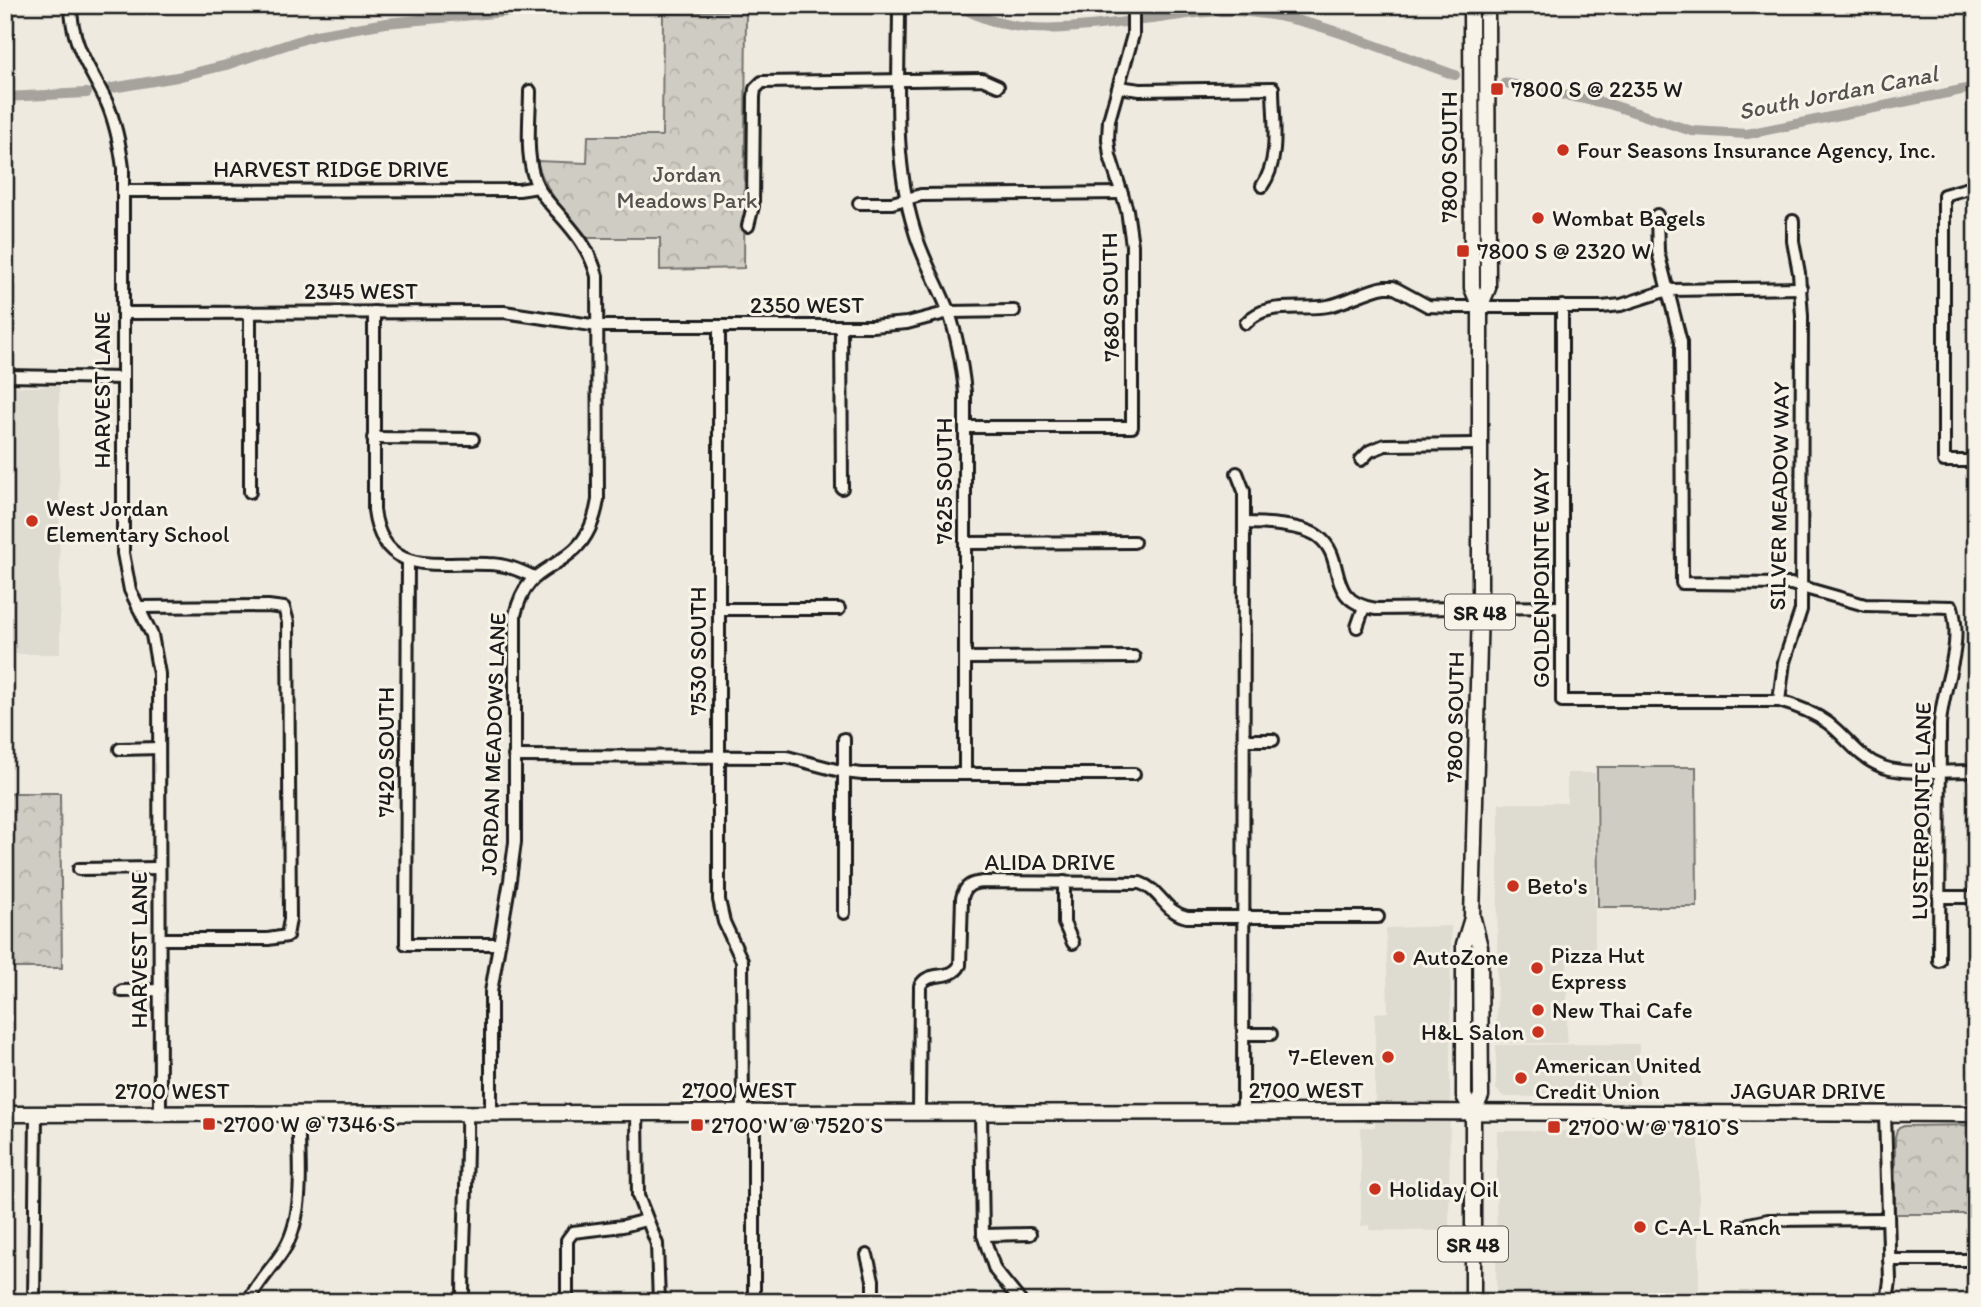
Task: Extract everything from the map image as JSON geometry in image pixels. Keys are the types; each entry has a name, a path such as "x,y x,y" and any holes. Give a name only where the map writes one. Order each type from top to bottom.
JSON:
{"main road":[{"name":"7800 SOUTH","path":"1471,5 1472,288 1480,307"},
{"name":"7800 SOUTH","path":"1473,1302 1473,1113 1464,1096 1464,944 1472,918 1480,607 1480,307 1488,288 1487,5"},
{"name":"2700 WEST","path":"5,1114 1473,1113"},
{"name":"JAGUAR DRIVE","path":"1473,1113 1976,1114"}],"street":[{"name":"HARVEST LANE","path":"71,5 77,46 106,101 121,146 123,553 125,574 152,635 157,656 160,1114"},
{"name":"7625 SOUTH","path":"899,5 900,148 906,199 914,231 949,312 962,364 965,392 965,774"},
{"name":"7680 SOUTH","path":"965,427 1132,427 1132,245 1130,226 1110,156 1108,139 1109,120 1133,35 1133,5"},
{"path":"748,226 753,206 754,89 758,84 765,81 982,79 998,86"},
{"path":"1119,87 1140,90 1273,88 1273,163 1262,187"},
{"name":"JORDAN MEADOWS LANE","path":"491,1113 489,1010 515,842 515,615 525,589 534,577 575,549 591,527 598,500 598,285 592,258 583,243 538,187 530,153 530,91"},
{"path":"1976,186 1944,195 1944,461 1976,461"},
{"name":"HARVEST RIDGE DRIVE","path":"123,191 519,190 538,187"},
{"path":"859,203 892,203 921,195 1122,193"},
{"path":"1657,215 1656,239 1679,333 1681,352 1682,583 1801,586"},
{"name":"SILVER MEADOW WAY","path":"1779,701 1784,662 1801,610 1801,288 1793,241 1793,221"},
{"path":"1246,323 1253,315 1266,310 1328,306 1385,287 1393,287 1428,306 1480,307 1621,305 1668,290 1801,288"},
{"name":"GOLDENPOINTE WAY","path":"1562,306 1562,701 1779,701 1818,716 1855,751 1877,764 1896,770 1976,771"},
{"name":"2350 WEST","path":"598,326 890,325 949,312 1014,311"},
{"path":"374,312 373,438 376,525 387,546 396,555 426,564 498,564 534,577"},
{"name":"2345 WEST","path":"123,313 519,313 598,326"},
{"path":"250,313 250,492"},
{"name":"7530 SOUTH","path":"719,326 720,912 740,954 743,970 754,1302"},
{"path":"841,326 842,488"},
{"path":"5,376 123,378"},
{"path":"373,438 473,439"},
{"path":"1361,460 1370,451 1385,445 1480,444"},
{"path":"1237,473 1244,491 1243,1113"},
{"path":"1244,523 1297,529 1318,536 1328,547 1341,587 1354,603 1364,607 1562,607"},
{"path":"965,543 1134,542"},
{"name":"7420 SOUTH","path":"408,560 407,944 499,944"},
{"name":"LUSTERPOINTE LANE","path":"1801,586 1865,605 1952,607 1955,624 1954,655 1940,711 1939,961"},
{"path":"138,607 284,608 288,622 290,919 287,936 268,939 160,939"},
{"path":"1357,627 1364,607"},
{"path":"719,609 839,609"},
{"path":"965,658 1135,657"},
{"path":"844,739 844,913"},
{"path":"1244,740 1273,740"},
{"path":"121,749 159,748"},
{"path":"514,756 787,757 862,774 1134,774"},
{"path":"79,869 159,868"},
{"path":"1064,882 1064,923 1073,943"},
{"name":"ALIDA DRIVE","path":"919,1113 920,986 923,979 952,974 960,965 962,904 966,887 975,883 1140,883 1153,889 1167,908 1180,915 1244,918 1378,916"},
{"path":"1939,897 1976,897"},
{"path":"122,991 160,990"},
{"path":"1244,1034 1271,1034"},
{"path":"638,1113 638,1196 657,1244 659,1302"},
{"path":"981,1113 983,1235 995,1270 1021,1302"},
{"path":"34,1302 36,1114"},
{"path":"248,1302 285,1249 297,1219 298,1114"},
{"path":"463,1302 467,1114"},
{"path":"1885,1114 1889,1260 1887,1302"},
{"path":"567,1302 566,1250 570,1235 581,1230 623,1226 646,1220"},
{"path":"1749,1224 1768,1220 1887,1220"},
{"path":"983,1235 1030,1234"},
{"path":"867,1255 873,1280 873,1302"},
{"path":"1889,1260 1976,1260"}],"shaded area":[{"name":"West Jordan Elementary School","path":"59,385 60,654 5,654 5,386"},
{"path":"1567,773 1595,773 1595,962 1567,963 1567,1043 1496,1043 1499,803 1567,803"},
{"path":"1451,926 1449,1231 1369,1230 1369,1225 1361,1226 1361,1127 1375,1127 1375,1013 1388,1012 1386,928"},
{"path":"1639,1044 1639,1096 1504,1097 1496,1089 1496,1045"},
{"path":"1497,1131 1699,1131 1699,1302 1496,1302"}],"green space":[{"name":"Jordan Meadows Park","path":"746,10 744,268 660,270 660,238 588,238 551,193 537,161 587,163 588,136 662,136 663,13"},
{"path":"1597,767 1696,767 1697,907 1598,907"},
{"path":"5,793 60,793 62,968 5,968"},
{"path":"1976,1125 1976,1214 1895,1214 1897,1129 1904,1126"}],"waterway":[{"name":"South Jordan Canal","path":"112,88 226,65 316,35 386,23 516,11 575,10 626,5"},
{"name":"South Jordan Canal","path":"957,5 983,18 1021,27 1056,28 1125,22"},
{"name":"South Jordan Canal","path":"1142,20 1228,11 1286,18 1343,34 1455,75"},
{"name":"South Jordan Canal","path":"1505,83 1609,104 1692,131 1747,134 1976,87"},
{"name":"South Jordan Canal","path":"5,97 87,93"}],"place":[{"name":"7800 S @ 2235 W","path":"1497,89"},
{"name":"Four Seasons Insurance Agency, Inc.","path":"1563,150"},
{"name":"Wombat Bagels","path":"1538,218"},
{"name":"7800 S @ 2320 W","path":"1463,251"},
{"name":"West Jordan Elementary School","path":"32,521"},
{"name":"Beto's","path":"1513,886"},
{"name":"AutoZone","path":"1399,957"},
{"name":"Pizza Hut Express","path":"1537,968"},
{"name":"New Thai Cafe","path":"1538,1010"},
{"name":"H&L Salon","path":"1538,1032"},
{"name":"7-Eleven","path":"1388,1057"},
{"name":"American United Credit Union","path":"1521,1078"},
{"name":"2700 W @ 7346 S","path":"209,1124"},
{"name":"2700 W @ 7520 S","path":"697,1125"},
{"name":"2700 W @ 7810 S","path":"1554,1127"},
{"name":"Holiday Oil","path":"1375,1189"},
{"name":"C-A-L Ranch","path":"1640,1227"}]}
